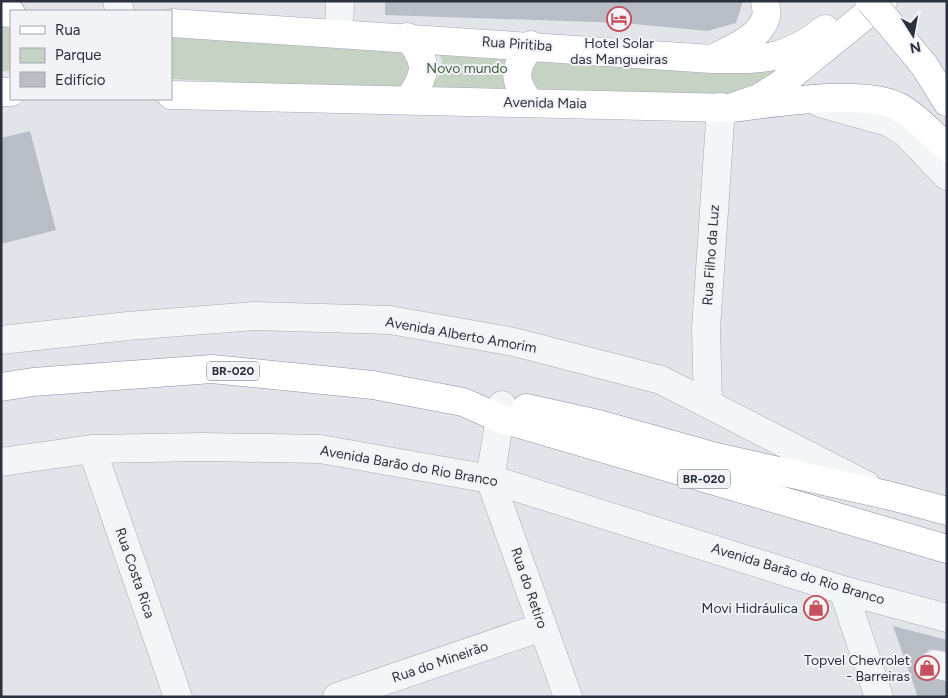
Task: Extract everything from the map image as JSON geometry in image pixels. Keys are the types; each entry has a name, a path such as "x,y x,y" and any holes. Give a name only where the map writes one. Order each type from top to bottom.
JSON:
{"main road":[{"path":"712,59 744,42 758,30 766,18 766,1"},
{"name":"Rua Piritiba","path":"172,23 531,45 712,59 769,58 807,44 869,6"},
{"path":"869,6 924,65 947,83"},
{"name":"Avenida Maia","path":"172,95 726,107 759,98 777,87 869,6"},
{"path":"407,37 415,46 422,61 424,73 419,86 408,100"},
{"path":"529,102 521,91 517,73 519,64 531,45"},
{"path":"924,65 947,102"},
{"path":"726,107 807,100 860,98 900,108 947,148"},
{"name":"BR-020","path":"1,387 33,382 212,368 373,385 500,411 947,549"},
{"path":"500,411 588,422 716,458 890,496 947,511"}],"street":[{"path":"339,33 340,1"},
{"path":"807,100 888,122 906,133 947,176"},
{"name":"Rua Filho da Luz","path":"708,403 706,330 726,107"},
{"name":"Avenida Alberto Amorim","path":"1,340 128,326 255,316 390,320 514,342 661,380 799,452 890,496"},
{"path":"490,479 500,411"},
{"name":"Avenida Barão do Rio Branco","path":"1,462 92,449 203,446 320,449 490,479 843,590 947,618"},
{"name":"Rua Costa Rica","path":"92,449 178,697"},
{"name":"Rua do Retiro","path":"490,479 568,697"},
{"path":"843,590 879,697"},
{"name":"Rua do Mineirão","path":"337,697 542,627"}],"green space":[{"path":"1,16 10,17 10,71 1,71"},
{"name":"Novo mundo","path":"172,28 413,42 411,88 351,88 172,79"},
{"name":"Novo mundo","path":"827,43 734,99 533,92 528,62 534,53"},
{"name":"Novo mundo","path":"434,46 520,47 516,94 424,92 441,74 442,60"}],"building":[{"name":"Hotel Solar das Mangueiras","path":"385,1 743,1 736,23 707,31 624,23 385,15"},
{"path":"30,131 56,230 1,244 1,138"},
{"name":"Topvel Chevrolet - Barreiras","path":"893,626 947,640 947,651 930,649 923,654 920,661 920,669 925,676 947,682 947,697 918,697"}],"place":[{"name":"Hotel Solar das Mangueiras","path":"619,19"},
{"name":"Movi Hidráulica","path":"816,608"},
{"name":"Topvel Chevrolet - Barreiras","path":"927,668"}]}
